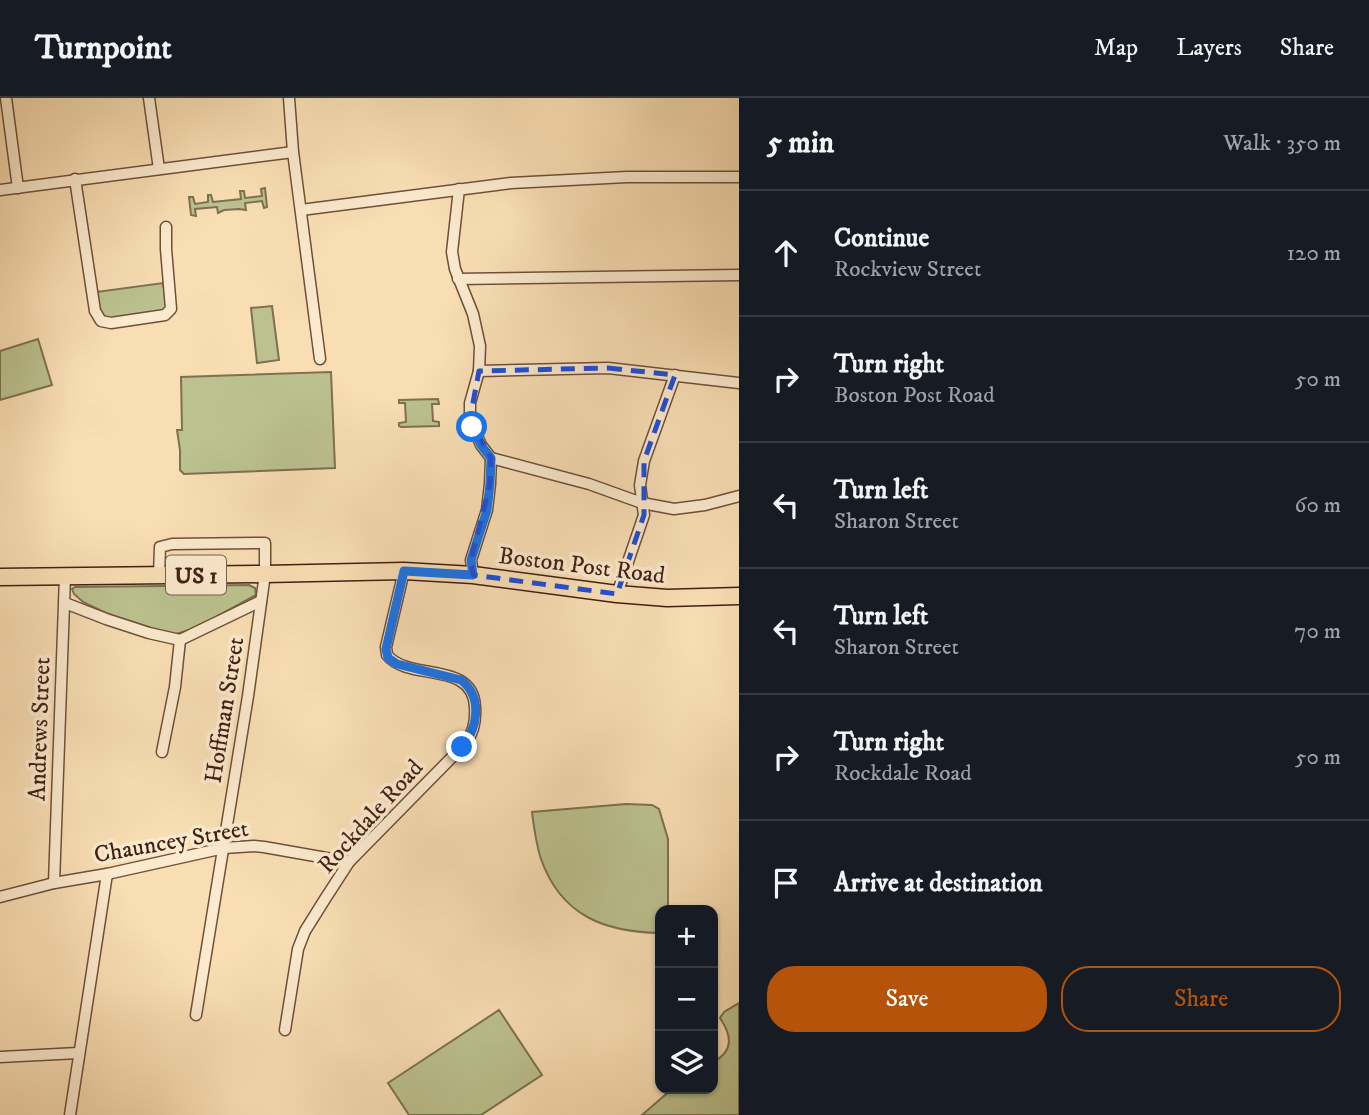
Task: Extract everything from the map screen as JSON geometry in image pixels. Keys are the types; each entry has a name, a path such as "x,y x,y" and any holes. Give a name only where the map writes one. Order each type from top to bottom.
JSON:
{"main road":[{"name":"Boston Post Road","path":"0,576 265,575 404,571 473,575 617,594 679,598 739,596"}],"street":[{"path":"6,98 18,188"},
{"path":"149,98 159,169"},
{"path":"289,98 293,152 320,359"},
{"path":"0,190 293,152"},
{"path":"301,210 511,183 628,177 739,177"},
{"path":"75,179 95,311 101,321 111,323 165,316 169,313 171,309 166,227"},
{"path":"459,189 453,262 476,324 480,346 479,371 470,403 470,419 481,445 491,458 589,484 642,503 674,509 705,505 739,496"},
{"path":"458,278 739,275"},
{"path":"479,371 608,368 739,383"},
{"path":"617,594 644,515 640,485 644,461 675,375"},
{"path":"473,575 471,560 487,510 491,458"},
{"name":"Hoffman Street","path":"159,575 160,547 172,544 265,542 265,575 248,696 196,1015"},
{"name":"Rockdale Road","path":"285,1030 298,949 305,931 349,862 462,747 471,735 475,722 474,700 468,686 461,680 401,665 387,655 386,647 404,571"},
{"name":"Andrews Street","path":"54,883 65,576"},
{"path":"65,603 138,629 180,640 261,601"},
{"path":"162,752 175,687 180,640"},
{"name":"Chauncey Street","path":"0,897 223,848 264,847 349,862"},
{"path":"70,1115 107,874"},
{"path":"0,1057 78,1052"}],"highlighted area":[{"path":"608,368 675,375 644,461 644,515 617,594 473,575 471,560 490,484 491,458 470,419 479,371"}],"green space":[{"path":"265,188 267,207 264,208 262,201 245,203 246,210 224,210 218,213 217,207 195,209 196,216 191,215 189,197 193,197 195,204 208,202 208,195 211,195 213,202 241,199 240,191 244,191 245,198 262,196 261,189"},
{"path":"163,283 167,307 164,311 110,318 100,315 96,292"},
{"path":"272,306 279,360 257,363 251,308"},
{"path":"38,339 52,385 0,400 0,351"},
{"path":"331,372 335,468 184,474 180,470 177,430 182,430 181,377"},
{"path":"438,399 439,404 432,404 433,421 439,422 439,426 399,426 399,423 406,422 405,403 399,403 399,400"},
{"path":"249,585 255,588 256,595 196,628 176,634 108,614 83,602 72,589 75,587"},
{"path":"626,804 652,805 659,809 668,839 668,905 655,905 655,933 603,924 573,907 550,879 541,859 532,812"},
{"path":"739,1003 739,1115 642,1115 666,1094 718,1094 718,1059 725,1053 729,1043 727,1031 720,1018 724,1012"},
{"path":"499,1010 542,1075 481,1115 409,1115 388,1083"}],"route":[{"path":"462,747 471,735 475,722 474,700 468,686 461,680 397,664 388,658 386,649 404,571 473,575 471,560 487,510 491,458 472,427"}]}
